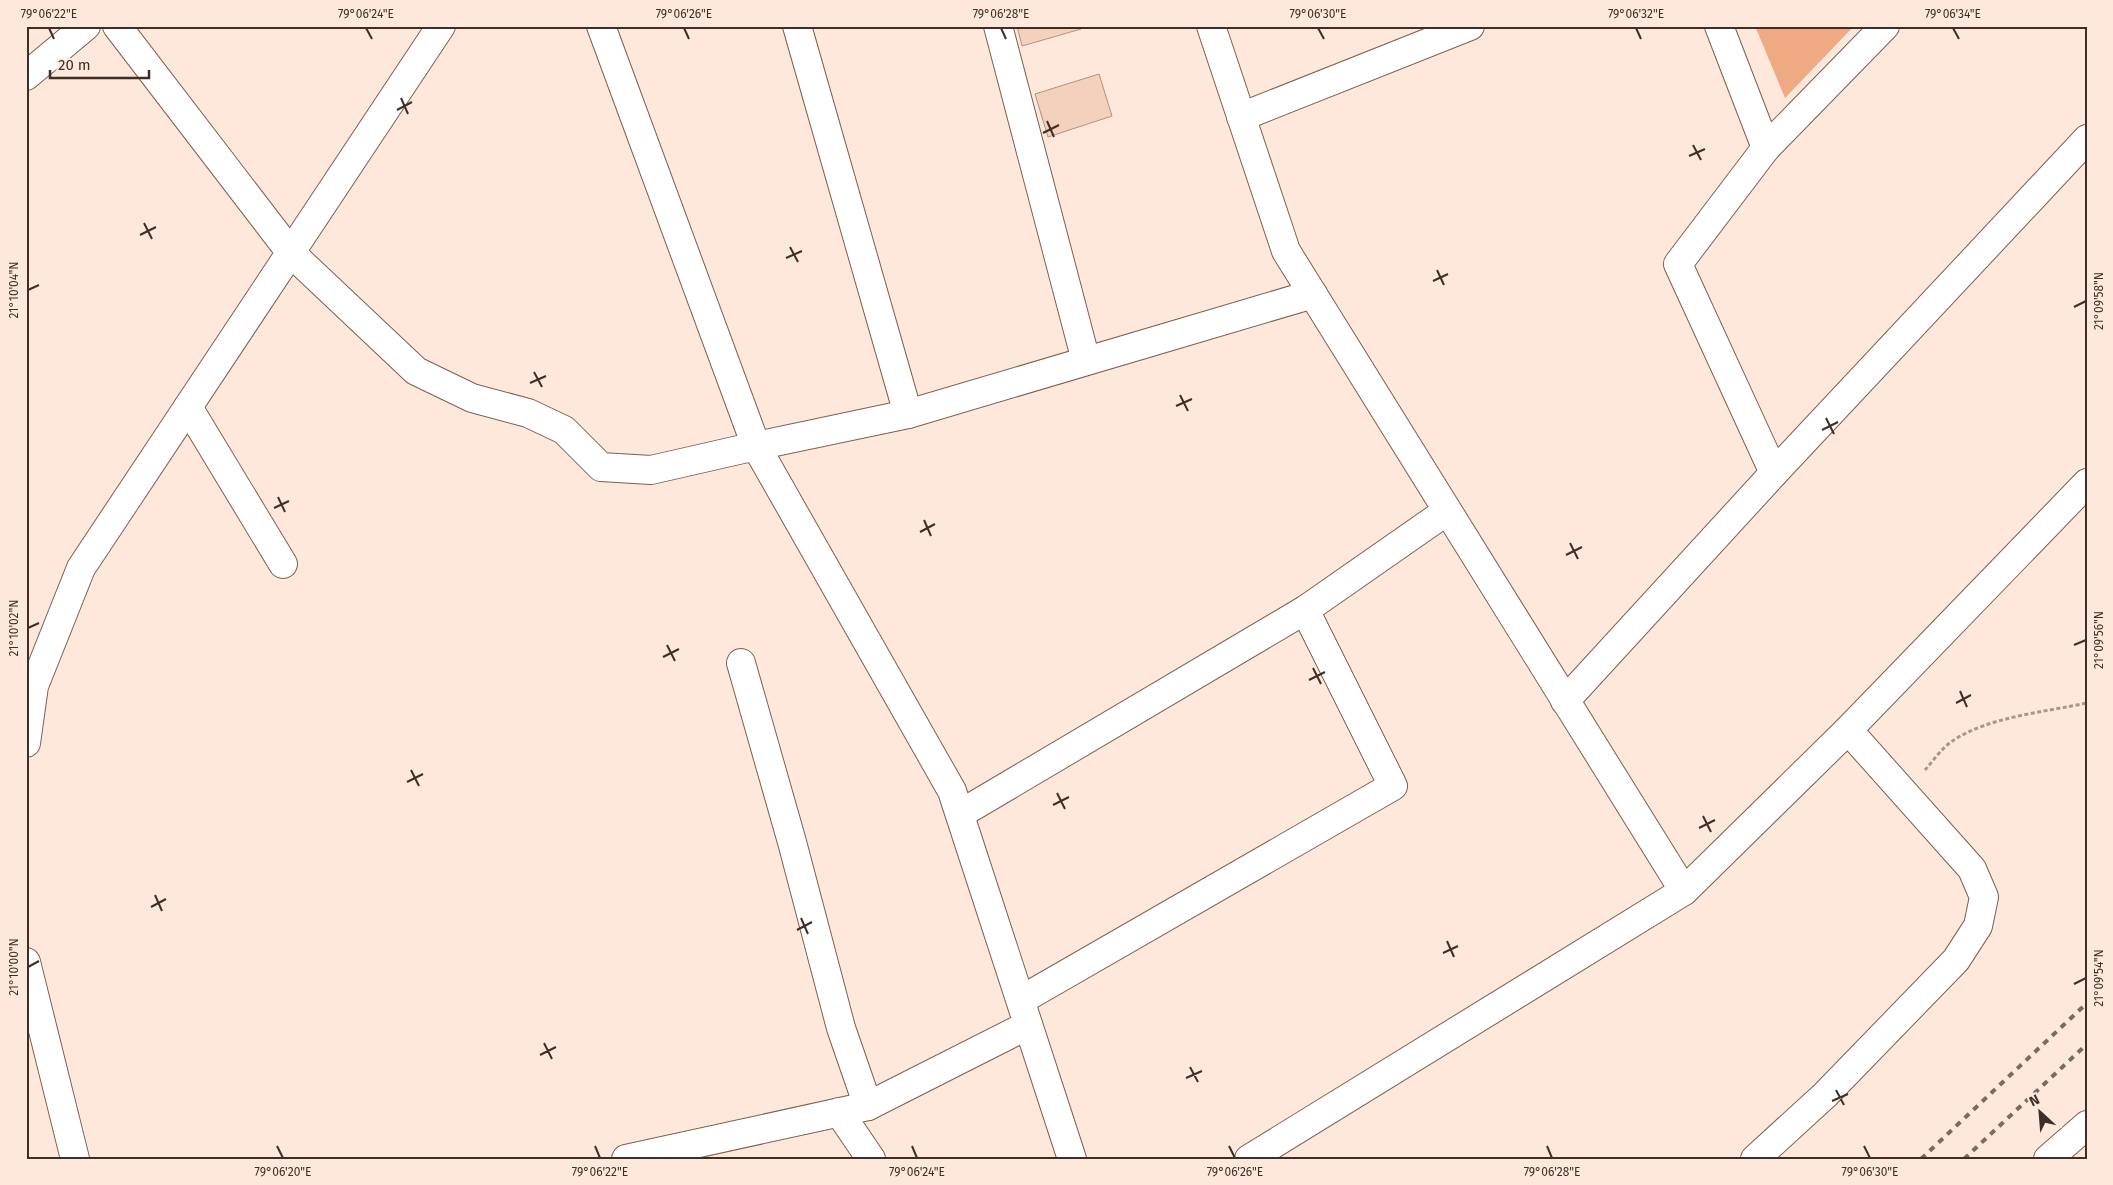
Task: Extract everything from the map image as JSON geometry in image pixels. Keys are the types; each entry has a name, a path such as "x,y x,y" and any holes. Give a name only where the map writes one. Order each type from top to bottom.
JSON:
{"street":[{"path":"26,76 86,26"},
{"path":"117,26 291,253 416,371 472,398 528,413 564,430 601,466 651,470 908,414 1313,294"},
{"path":"26,743 34,686 81,568 441,26"},
{"path":"601,26 756,446 952,792 1072,1159"},
{"path":"797,26 908,414"},
{"path":"998,26 1086,361"},
{"path":"1211,26 1286,251 1684,891"},
{"path":"1242,117 1470,26"},
{"path":"1719,26 1766,148"},
{"path":"1774,473 1678,264 1766,148 1885,26"},
{"path":"1565,701 1774,473 2087,139"},
{"path":"188,407 283,564"},
{"path":"1249,1159 1684,891 1848,730 2087,483"},
{"path":"960,814 1305,610 1447,512"},
{"path":"626,1159 868,1106 1394,786 1305,610"},
{"path":"741,664 792,842 841,1028 868,1106"},
{"path":"1755,1159 1825,1096 1956,960 1978,926 1984,897 1972,869 1848,730"},
{"path":"26,962 75,1159"},
{"path":"839,1112 872,1159"},
{"path":"2048,1159 2087,1125"}],"path":[{"path":"1905,793 1951,742 1974,730 2009,718 2087,703"}],"shaded area":[{"path":"1755,26 1854,26 1785,98"}],"building":[{"path":"1017,26 1081,26 1081,29 1022,46"},
{"path":"1099,74 1112,116 1048,137 1035,94"}],"railway":[{"path":"1921,1159 2087,1003"},
{"path":"1964,1159 2087,1044"}]}
